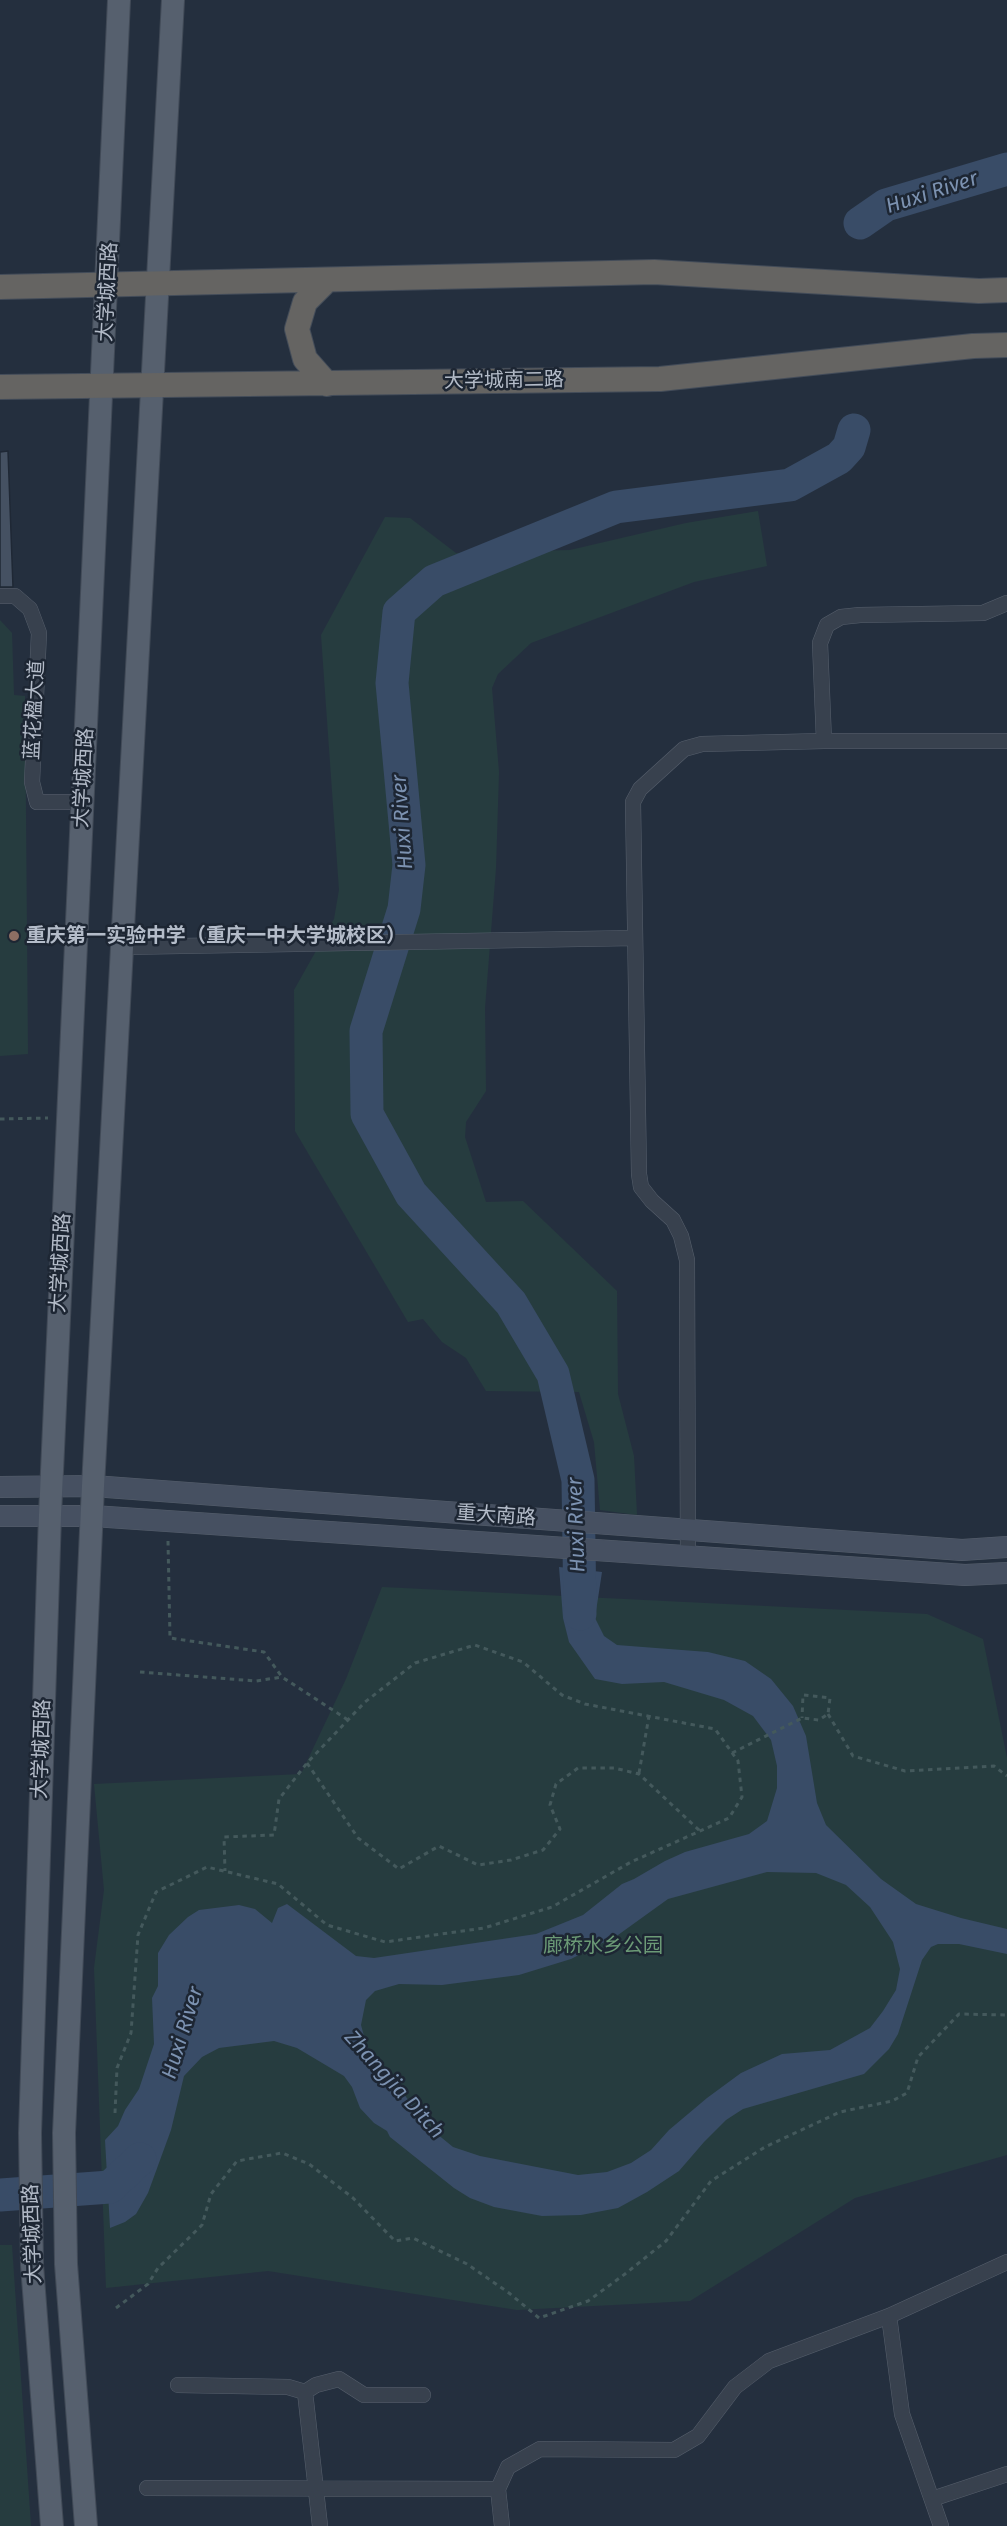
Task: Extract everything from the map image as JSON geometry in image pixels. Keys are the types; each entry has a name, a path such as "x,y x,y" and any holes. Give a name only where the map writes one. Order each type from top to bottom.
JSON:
{"highway":[{"path":"0,287 654,272 1007,291"},
{"path":"327,280 305,302 297,329 305,359 327,384"},
{"name":"大学城南二路","path":"0,387 660,379 973,346 1007,345"}],"main road":[{"name":"大学城西路","path":"52,2526 32,2265 30,2133 51,1486 108,284 119,0"},
{"name":"大学城西路","path":"86,2526 66,2264 64,2133 93,1486 124,947 173,0"},
{"name":"重大南路","path":"0,1487 93,1486 962,1550 1007,1547"},
{"name":"重大南路","path":"0,1516 93,1516 167,1520 965,1575 1007,1573"}],"street":[{"name":"蓝花楹大道","path":"0,596 15,596 30,609 39,633 32,782 37,802 83,802"},
{"path":"824,741 820,643 827,625 841,617 860,615 983,613 1007,603"},
{"path":"688,1556 687,1260 681,1236 673,1221 652,1202 641,1187 633,802 640,789 684,749 702,744 1007,741"},
{"path":"124,947 635,938"},
{"path":"502,2526 498,2489 508,2467 540,2449 674,2450 698,2436 735,2387 769,2361 889,2316 1007,2262"},
{"path":"889,2316 902,2414 941,2526"},
{"path":"305,2392 315,2385 339,2379 364,2395 423,2395"},
{"path":"178,2385 288,2387 305,2392"},
{"path":"305,2392 320,2526"},
{"path":"932,2499 1007,2474"},
{"path":"147,2488 498,2489"}],"path":[{"path":"0,1119 68,1118"},
{"path":"167,1520 170,1638 264,1652 282,1677 348,1720"},
{"path":"115,2113 117,2068 131,2033 138,1935 156,1892 207,1867 278,1884 327,1925 385,1942 484,1928 552,1907 631,1862 729,1818 742,1797 738,1761 715,1729 585,1704 562,1695 523,1662 475,1645 415,1663 365,1702 307,1763 279,1799 274,1835 224,1837 225,1871"},
{"path":"140,1672 256,1681 282,1677"},
{"path":"802,1718 803,1695 830,1698 828,1714 853,1756 905,1771 994,1766 1007,1776"},
{"path":"732,1753 802,1718 819,1720 828,1714"},
{"path":"639,1774 649,1716"},
{"path":"307,1763 358,1838 399,1869 439,1846 478,1865 511,1860 543,1850 560,1829 550,1805 556,1784 578,1768 614,1768 639,1774 700,1831"},
{"path":"116,2308 148,2284 158,2268 202,2225 211,2194 237,2162 282,2153 309,2164 353,2198 395,2241 413,2238 467,2264 509,2293 539,2318 588,2301 625,2274 666,2241 711,2181 765,2147 840,2112 892,2101 907,2093 918,2057 959,2014 1007,2015"}],"green space":[{"path":"758,511 767,566 694,582 531,643 498,674 492,688 499,772 496,868 485,1008 486,1091 466,1122 465,1137 486,1202 523,1201 617,1291 618,1394 634,1456 637,1515 600,1510 594,1442 579,1392 486,1391 466,1358 442,1342 423,1319 408,1322 295,1131 294,990 334,919 339,890 321,635 385,517 410,518 456,553 570,550 686,523"},
{"path":"0,620 12,633 14,695 25,696 28,1054 0,1056"},
{"name":"廊桥水乡公园","path":"382,1587 927,1614 983,1639 1007,1758 1007,2155 855,2198 690,2301 517,2310 268,2271 106,2288 94,1968 104,1890 94,1784 301,1774 346,1679"},
{"path":"0,2245 12,2245 31,2526 0,2526"}],"water":[{"name":"Zhangjia Ditch","path":"559,1567 602,1572 595,1618 604,1636 617,1645 708,1652 745,1661 771,1679 793,1706 806,1736 817,1803 826,1825 881,1879 916,1904 1007,1929 1007,1954 959,1944 938,1944 931,1947 922,1960 898,2034 889,2049 864,2074 743,2109 726,2120 679,2171 647,2192 618,2208 581,2215 542,2216 494,2207 470,2198 454,2188 390,2137 387,2131 374,2123 360,2108 352,2087 344,2076 297,2048 274,2041 219,2048 202,2057 184,2076 171,2130 148,2193 136,2214 125,2222 110,2228 105,2140 118,2126 125,2110 139,2089 154,2044 152,1998 158,1986 158,1953 169,1935 199,1910 239,1905 255,1909 272,1923 278,1908 287,1904 356,1956 374,1958 536,1934 583,1915 622,1884 665,1861 685,1852 749,1834 767,1821 777,1788 777,1766 771,1740 753,1716 724,1700 664,1682 622,1684 595,1679 569,1642 563,1618","holes":["767,1872 816,1873 846,1885 870,1907 893,1942 900,1969 896,1990 883,2011 870,2028 830,2050 782,2054 741,2073 669,2130 651,2150 631,2163 607,2172 578,2175 480,2156 453,2147 431,2129 367,2047 361,2025 366,2000 375,1991 399,1984 442,1985 519,1975 571,1959 618,1935 668,1899"]}],"building":[{"path":"8,451 13,587 0,587 0,452"}],"waterway":[{"name":"Huxi River","path":"860,223 886,205 1007,169"},
{"name":"Huxi River","path":"580,1614 578,1480 553,1374 511,1303 411,1194 367,1114 366,1031 404,909 409,865 392,683 399,612 434,581 616,507 790,485 839,458 849,447 854,430"},
{"name":"Huxi River","path":"0,2195 110,2187 140,2159"}],"place":[{"name":"重庆第一实验中学（重庆一中大学城校区）","path":"14,936"}]}
